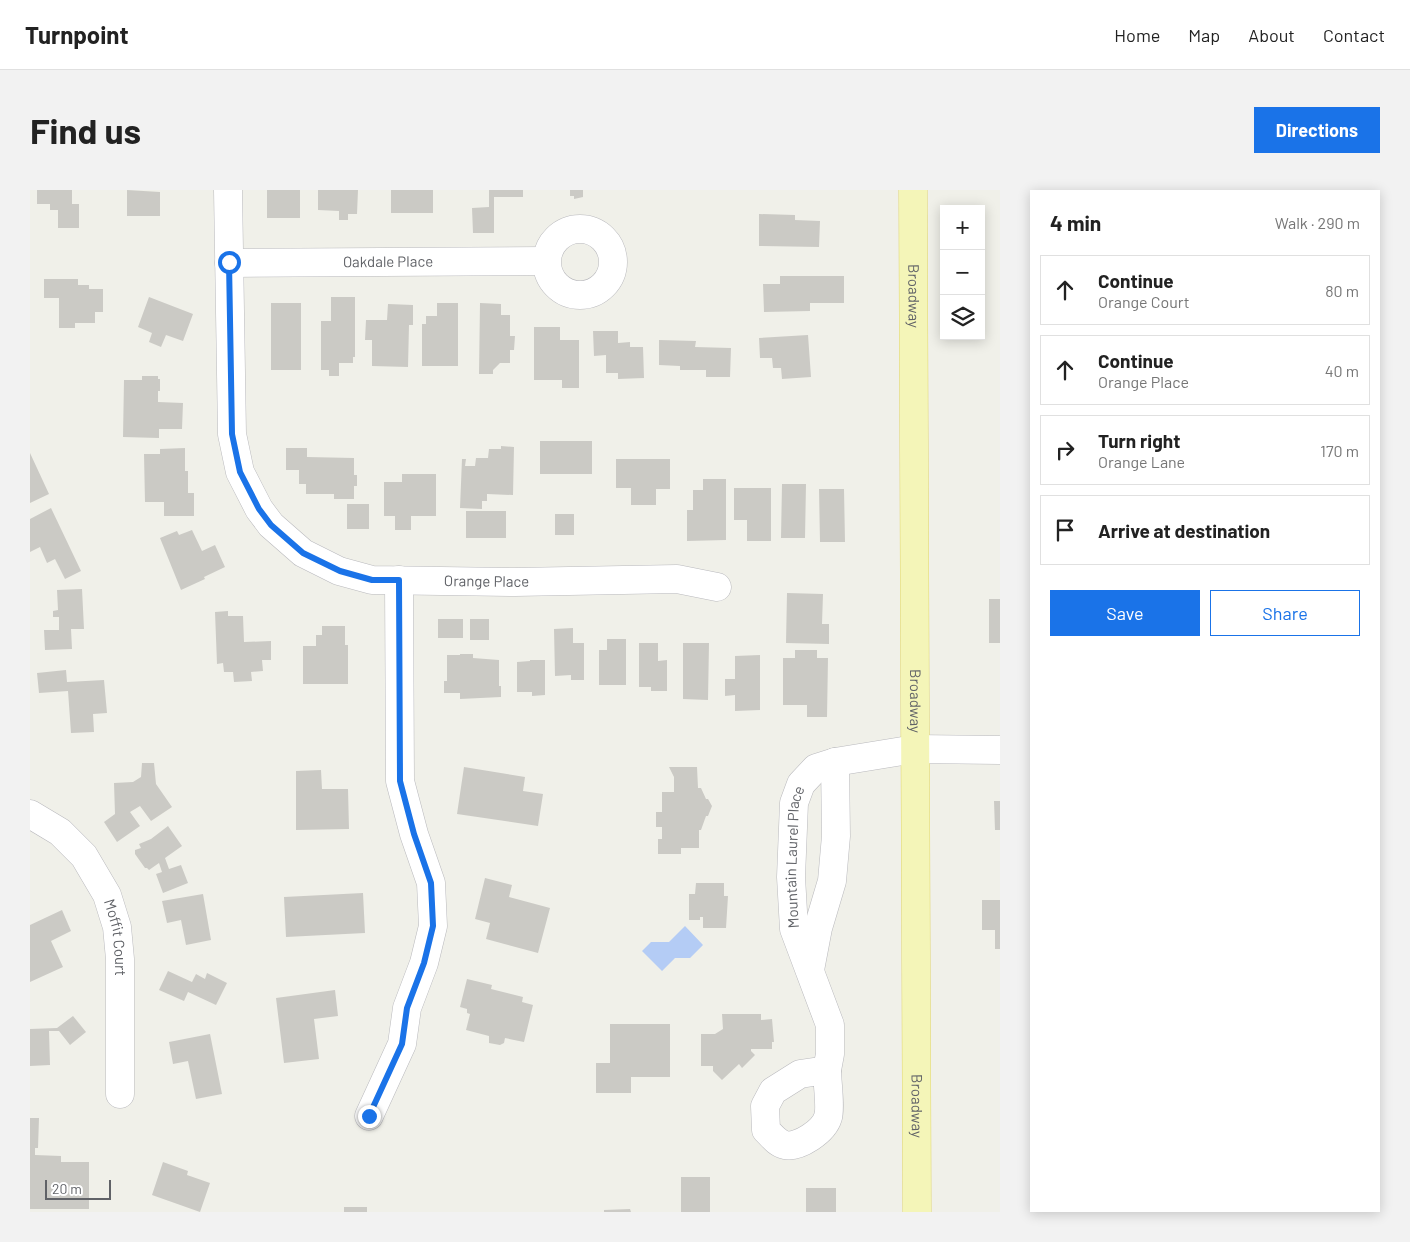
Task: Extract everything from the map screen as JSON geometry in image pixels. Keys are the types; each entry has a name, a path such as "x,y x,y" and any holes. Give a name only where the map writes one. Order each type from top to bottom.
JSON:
{"main road":[{"name":"Broadway","path":"913,190 916,1212"}],"street":[{"name":"Orange Place","path":"228,190 232,434 240,472 259,509 271,525 303,553 340,571 372,580 515,582 677,579 717,588"},
{"name":"Oakdale Place","path":"229,262 546,261"},
{"path":"369,1116 402,1044 407,1008 424,963 433,926 431,883 414,834 400,781 399,580"},
{"name":"Mountain Laurel Place","path":"827,1070 830,1054 830,1025 794,929 791,877 794,803 801,784 816,768 835,762 915,749 1000,750"},
{"name":"Mountain Laurel Place","path":"810,970 818,928 832,881 836,836 835,762"},
{"name":"Moffit Court","path":"30,814 60,832 84,856 108,895 117,927 120,959 120,1094"}],"water":[{"path":"685,926 703,945 690,958 675,958 662,971 642,951 651,942 669,942"}],"building":[{"path":"37,190 72,190 72,204 79,204 79,228 58,228 58,210 50,210 50,204 37,204"},
{"path":"127,190 160,192 160,216 127,216"},
{"path":"267,190 300,190 300,218 267,218"},
{"path":"318,190 358,190 357,214 348,214 348,220 339,220 339,211 318,210"},
{"path":"391,190 433,190 433,213 391,213"},
{"path":"489,190 523,190 523,197 494,197 494,233 473,233 472,208 489,207"},
{"path":"570,190 583,190 583,197 574,199 574,196 570,196"},
{"path":"759,214 795,215 795,220 820,221 819,247 759,246"},
{"path":"780,276 844,276 844,303 810,303 810,311 764,312 763,284 780,284"},
{"path":"44,279 78,279 78,285 89,285 89,289 103,289 103,312 95,312 95,323 75,323 75,328 59,328 59,298 44,298"},
{"path":"149,297 193,314 183,341 166,335 161,347 149,342 152,333 138,327"},
{"path":"331,297 355,297 355,357 353,357 353,363 339,363 339,376 329,376 329,370 321,370 321,321 331,321"},
{"path":"271,303 301,303 301,370 271,370"},
{"path":"437,303 458,303 458,366 422,366 422,324 426,324 426,316 437,316"},
{"path":"480,303 501,304 501,315 510,315 510,336 515,336 514,350 510,350 510,363 500,363 493,370 493,374 479,374"},
{"path":"388,304 413,305 413,325 409,325 408,367 372,366 372,340 365,340 366,320 387,320"},
{"path":"534,327 560,327 560,340 579,340 579,388 562,388 562,380 534,380"},
{"path":"593,331 618,331 618,343 630,342 630,347 643,347 644,378 618,379 618,373 606,373 606,355 594,356"},
{"path":"808,335 811,377 782,379 781,368 773,368 772,358 760,358 759,338"},
{"path":"659,340 696,341 695,347 731,348 730,377 706,377 706,370 680,370 680,366 659,365"},
{"path":"142,376 158,376 158,379 160,379 158,402 183,403 182,429 159,429 159,438 123,437 124,380 142,380"},
{"path":"540,441 592,441 592,474 540,474"},
{"path":"501,446 514,447 513,495 487,494 487,501 482,501 482,509 460,508 462,459 466,459 465,466 475,466 476,458 488,458 489,449 501,449"},
{"path":"185,448 185,471 188,471 188,493 194,493 194,516 164,516 164,502 145,502 144,454 160,454 160,449"},
{"path":"286,448 307,448 307,457 354,458 354,475 357,475 357,486 354,486 354,499 334,499 334,494 306,494 306,484 299,484 299,470 286,470"},
{"path":"30,453 49,494 30,503"},
{"path":"616,459 670,459 670,489 656,489 656,505 631,505 631,488 616,488"},
{"path":"402,474 436,474 436,516 411,516 411,530 395,530 395,516 384,516 384,482 402,482"},
{"path":"703,479 726,479 726,540 687,541 687,510 693,510 693,490 703,490"},
{"path":"782,484 806,484 805,538 781,538"},
{"path":"734,488 771,488 771,541 747,541 747,520 734,520"},
{"path":"819,489 844,489 845,542 820,542"},
{"path":"347,504 369,504 369,529 347,529"},
{"path":"51,508 81,571 65,579 55,559 47,563 40,547 30,552 30,519"},
{"path":"466,511 506,511 506,538 466,538"},
{"path":"555,514 574,514 574,535 555,535"},
{"path":"192,530 202,551 215,545 225,567 181,590 160,538 177,531 179,535"},
{"path":"82,589 84,629 71,629 72,649 45,650 44,630 59,630 59,617 53,617 53,611 58,610 57,590"},
{"path":"787,593 823,594 822,624 829,624 829,644 786,643"},
{"path":"989,599 1000,599 1000,643 989,643"},
{"path":"228,611 228,616 243,616 244,642 271,641 271,660 262,660 263,671 251,672 252,681 234,682 233,672 224,672 223,663 217,664 215,612"},
{"path":"438,619 463,619 463,638 438,638"},
{"path":"470,619 489,619 489,640 470,640"},
{"path":"322,626 345,626 345,645 348,645 348,684 303,684 303,646 316,646 316,635 322,635"},
{"path":"573,628 573,643 584,643 584,680 571,680 571,675 555,676 554,629"},
{"path":"607,639 626,639 626,685 599,685 599,650 607,650"},
{"path":"639,643 658,643 658,661 667,660 667,691 651,691 651,687 639,687"},
{"path":"683,643 709,643 708,700 683,699"},
{"path":"795,650 817,650 817,658 828,658 827,717 807,717 807,705 783,705 783,658 795,658"},
{"path":"473,654 473,658 499,660 501,697 460,699 460,693 444,693 444,681 447,681 447,655"},
{"path":"760,655 760,710 735,711 735,695 725,696 725,679 735,679 735,656"},
{"path":"545,660 545,695 532,696 532,692 517,692 517,662"},
{"path":"66,670 67,682 104,680 107,713 93,714 94,732 71,733 68,691 39,693 37,673"},
{"path":"142,763 154,763 156,784 172,807 151,821 140,806 130,812 140,826 117,842 104,822 115,814 114,783 133,782 141,777"},
{"path":"464,767 525,777 523,791 543,794 538,826 457,814"},
{"path":"669,767 697,767 698,788 701,788 712,806 701,830 699,830 699,848 681,848 681,854 658,854 658,839 662,839 662,827 656,827 656,812 662,812 662,792 674,792 674,777"},
{"path":"321,770 322,789 348,789 349,829 296,830 296,771"},
{"path":"994,801 1000,801 1000,830 995,830"},
{"path":"168,826 182,846 165,858 169,869 181,865 188,883 163,893 156,874 162,872 159,863 149,870 145,868 135,854 135,850 141,848 139,844 151,839"},
{"path":"485,878 512,885 509,897 550,908 538,953 486,939 490,923 475,919"},
{"path":"696,883 724,883 724,896 728,896 726,928 703,928 703,917 700,917 700,920 689,920 689,894 695,894"},
{"path":"363,893 365,933 286,937 284,897"},
{"path":"203,894 211,940 186,945 181,920 167,923 162,901"},
{"path":"982,900 1000,900 1000,949 995,949 995,930 982,930"},
{"path":"62,910 71,931 51,941 63,967 30,982 30,925"},
{"path":"168,971 192,982 196,974 205,979 207,973 227,983 216,1005 188,992 184,1001 159,990"},
{"path":"467,979 492,985 491,989 523,997 522,1002 533,1005 524,1042 505,1038 504,1043 500,1045 489,1043 489,1036 466,1030 470,1014 467,1013 467,1009 460,1007"},
{"path":"335,990 338,1016 314,1019 319,1059 284,1063 276,998"},
{"path":"722,1014 761,1014 761,1020 772,1019 774,1042 772,1042 772,1049 751,1049 755,1055 742,1068 739,1064 722,1080 713,1071 713,1066 701,1066 701,1034 715,1034 723,1029"},
{"path":"73,1016 86,1032 70,1045 59,1031 49,1031 50,1065 30,1066 30,1029 57,1028"},
{"path":"610,1024 670,1024 670,1077 631,1077 631,1093 596,1093 596,1063 610,1063"},
{"path":"210,1034 222,1094 196,1099 188,1061 173,1064 169,1042"},
{"path":"30,1118 39,1118 38,1148 35,1148 35,1155 61,1156 61,1162 89,1162 89,1209 30,1209"},
{"path":"163,1162 188,1171 187,1175 210,1183 200,1212 152,1195"},
{"path":"681,1177 710,1177 710,1212 681,1212"},
{"path":"806,1188 836,1188 836,1212 806,1212"},
{"path":"344,1207 367,1207 367,1212 344,1212"},
{"path":"630,1209 631,1212 604,1212 604,1210"}],"route":[{"path":"229,262 232,434 240,472 259,509 271,525 303,553 340,571 361,577 372,580 399,580 400,781 414,834 431,883 433,926 424,963 407,1008 402,1044 369,1116"}]}
